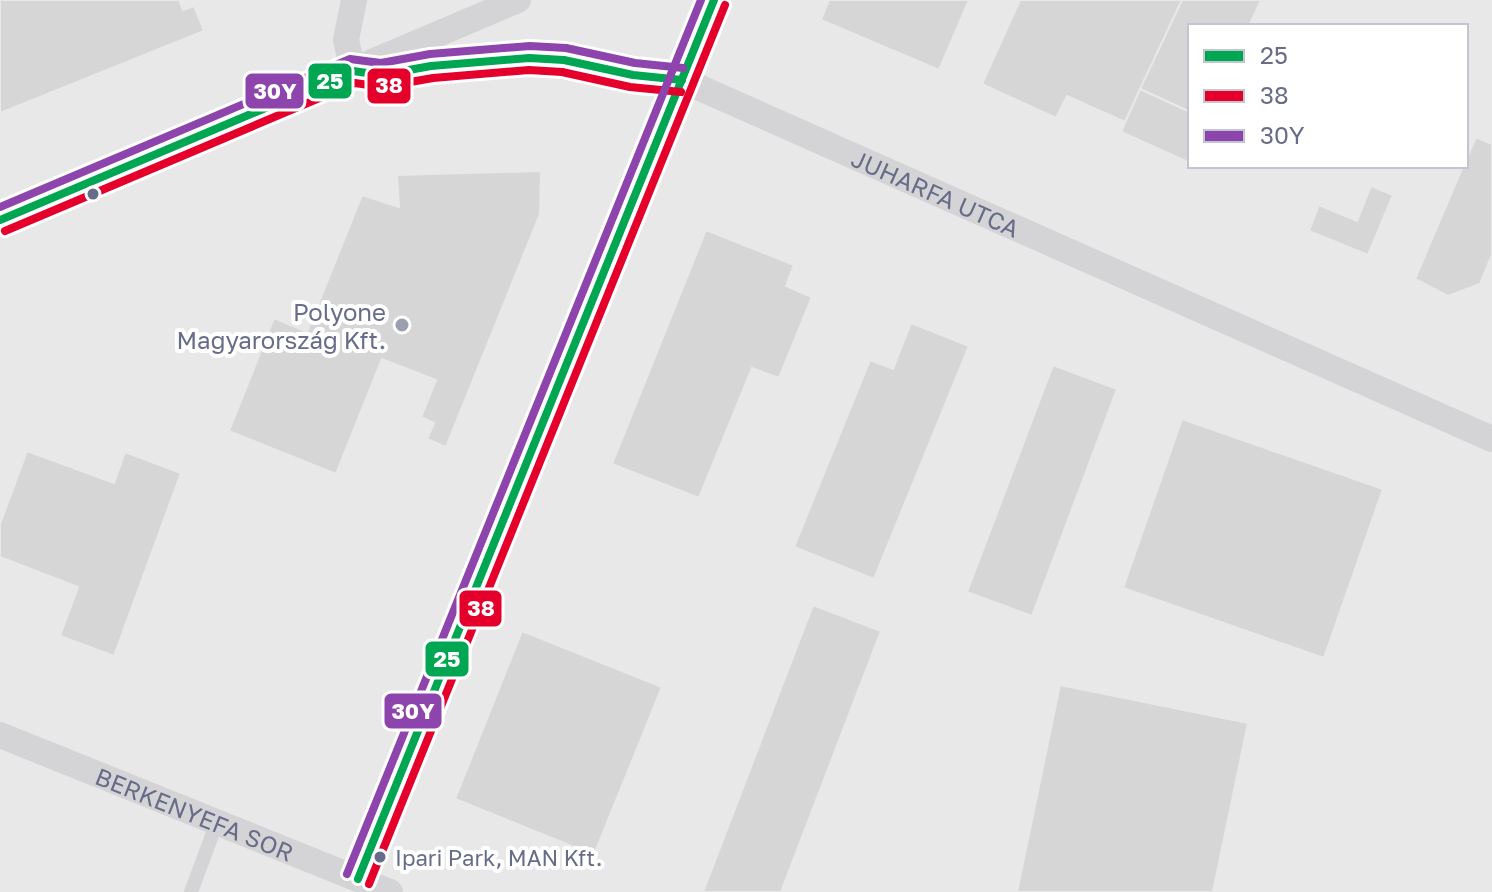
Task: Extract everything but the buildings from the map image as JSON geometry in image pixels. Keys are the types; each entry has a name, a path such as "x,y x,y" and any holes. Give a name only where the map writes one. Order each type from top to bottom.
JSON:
{"street":[{"path":"353,71 346,40 354,0"},
{"path":"0,220 518,0"},
{"path":"358,879 714,0"},
{"name":"JUHARFA UTCA","path":"353,71 381,75 431,66 529,58 564,60 633,75 682,80 1492,439"},
{"name":"BERKENYEFA SOR","path":"0,735 390,892"}],"lane":[{"path":"191,892 217,822"}],"shaded area":[{"path":"0,0 1492,0 1492,892 0,892"}],"transit line":[{"name":"30Y","path":"347,874 701,0"},
{"name":"25","path":"358,879 714,0"},
{"name":"38","path":"369,884 725,5"},
{"name":"30Y","path":"0,207 350,59 381,63 430,54 530,46 566,48 635,63 683,68"},
{"name":"25","path":"0,220 353,71 381,75 431,66 529,58 564,60 633,75 682,80"},
{"name":"38","path":"5,231 355,83 382,87 433,78 529,70 562,72 630,87 681,92"}],"place":[{"name":"Polyone Magyarország Kft.","path":"402,325"},
{"name":"Ipari Park, MAN Kft.","path":"380,857"}]}
